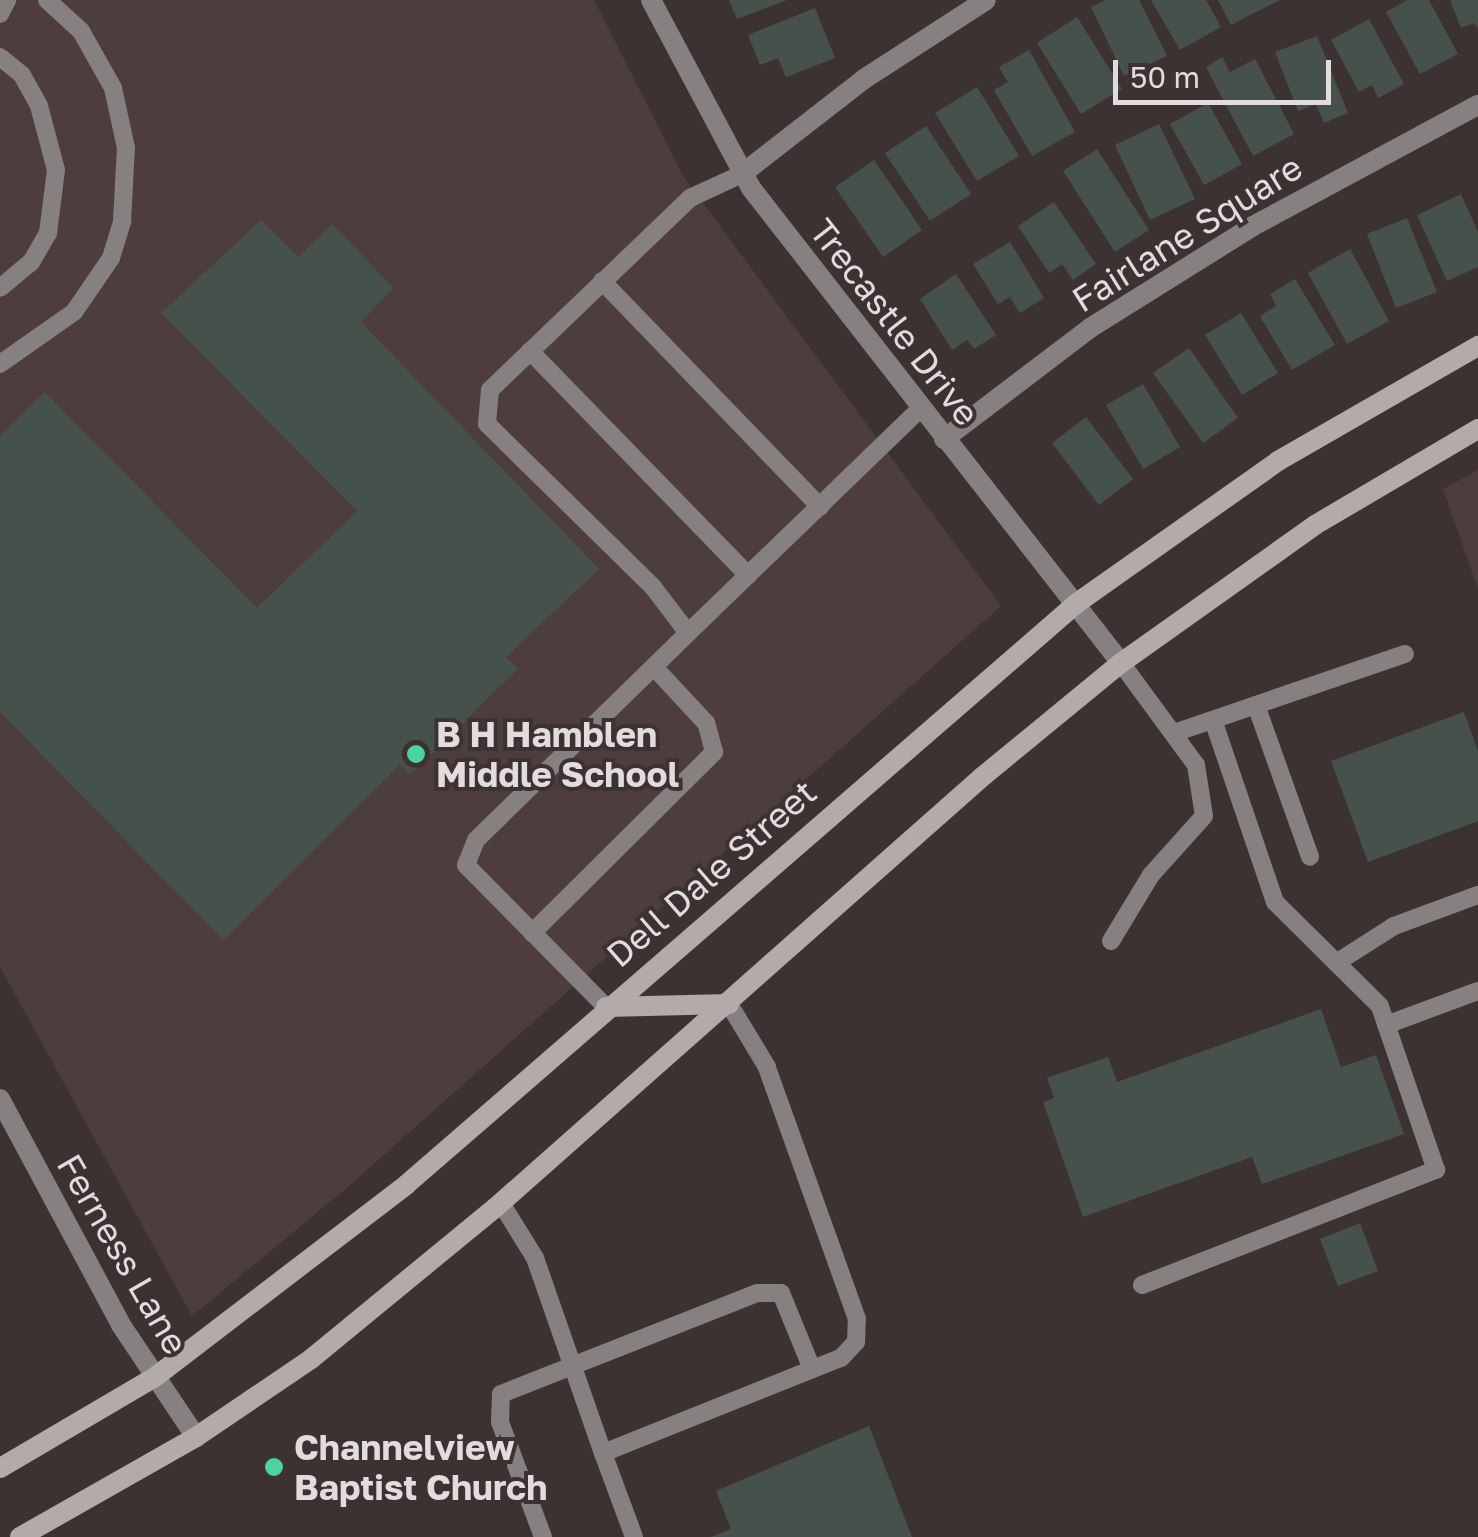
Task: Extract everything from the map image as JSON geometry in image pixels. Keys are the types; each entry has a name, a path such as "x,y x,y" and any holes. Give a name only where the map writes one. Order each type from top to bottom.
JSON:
{"main road":[{"name":"Dell Dale Street","path":"0,1468 155,1377 407,1184 1077,603 1278,462 1478,346"},
{"path":"20,1537 196,1437 311,1359 500,1203 982,777 1121,663 1315,524 1478,429"},
{"path":"606,1008 729,1004"}],"street":[{"name":"Trecastle Drive","path":"652,0 742,174 920,409 1121,663"},
{"path":"742,174 864,79 986,0"},
{"name":"Fairlane Square","path":"944,439 1090,328 1253,226 1478,106"},
{"name":"Ferness Lane","path":"0,1099 120,1325 196,1437"}],"lane":[{"path":"0,14 7,0"},
{"path":"0,364 74,312 111,258 122,221 126,148 113,88 81,31 47,0"},
{"path":"0,57 22,75 39,106 56,170 48,233 31,262 0,288"},
{"path":"688,633 652,587 487,424 490,390 690,198 742,174"},
{"path":"602,281 820,507"},
{"path":"530,352 748,575"},
{"path":"606,1008 466,866 476,840 920,409"},
{"path":"1174,733 1405,654"},
{"path":"1111,941 1150,874 1204,816 1196,764 1121,663"},
{"path":"532,933 714,752 706,723 654,667"},
{"path":"1256,705 1310,858"},
{"path":"1142,1285 1436,1170 1380,1006 1275,902 1212,720"},
{"path":"1336,963 1394,926 1478,894"},
{"path":"1386,1025 1478,992"},
{"path":"603,1452 840,1358 856,1342 856,1319 767,1067 729,1004"},
{"path":"500,1203 534,1258 634,1537"},
{"path":"543,1537 500,1422 501,1394 769,1292 781,1293 812,1369"}],"shaded area":[{"name":"B H Hamblen Middle School","path":"0,0 594,0 683,176 1001,606 349,1186 192,1316 0,967"},
{"path":"1478,470 1478,589 1443,489"}],"building":[{"path":"729,0 787,0 737,19"},
{"path":"1105,0 1139,0 1167,56 1124,76 1091,7"},
{"path":"1151,0 1206,0 1221,27 1180,50"},
{"path":"1218,0 1280,0 1231,25"},
{"path":"1407,0 1429,0 1458,54 1420,74 1386,12"},
{"path":"1450,0 1478,0 1478,29 1475,23 1461,28"},
{"path":"815,8 835,58 786,77 778,58 760,65 748,35"},
{"path":"1077,17 1122,89 1081,114 1037,43"},
{"path":"1369,19 1404,84 1378,98 1372,85 1359,92 1331,40"},
{"path":"1317,36 1348,113 1324,123 1316,104 1298,111 1275,52"},
{"path":"1029,50 1075,132 1032,156 994,90 1008,82 999,67"},
{"path":"1222,57 1230,72 1255,59 1294,134 1253,156 1206,67"},
{"path":"977,87 1019,156 977,181 935,113"},
{"path":"1208,103 1242,164 1204,185 1170,124"},
{"path":"1159,124 1195,199 1150,220 1115,145"},
{"path":"926,126 971,194 930,221 885,153"},
{"path":"1097,149 1149,230 1115,252 1063,171"},
{"path":"874,160 922,230 883,257 835,187"},
{"path":"1461,194 1478,232 1478,267 1447,281 1417,215"},
{"path":"1054,202 1096,264 1073,280 1062,264 1049,273 1018,226"},
{"path":"1407,218 1437,292 1396,308 1367,234"},
{"path":"261,220 298,257 332,224 394,288 361,322 599,569 506,657 518,669 410,775 400,765 223,940 0,712 0,437 45,392 257,608 357,511 161,313"},
{"path":"1010,242 1044,298 1020,313 1010,297 998,304 973,264"},
{"path":"1350,249 1389,321 1347,344 1308,273"},
{"path":"956,274 996,335 974,349 967,340 952,350 920,299"},
{"path":"1295,279 1335,345 1292,370 1260,316 1276,306 1270,294"},
{"path":"1241,313 1278,373 1242,395 1205,335"},
{"path":"1189,348 1238,418 1203,443 1153,373"},
{"path":"1143,384 1180,447 1143,469 1106,405"},
{"path":"1086,417 1133,479 1099,505 1052,443"},
{"path":"1464,712 1478,751 1478,821 1368,862 1331,761"},
{"path":"1321,1009 1341,1067 1376,1055 1404,1134 1262,1184 1252,1157 1083,1217 1043,1102 1054,1098 1047,1078 1108,1057 1117,1082"},
{"path":"1360,1223 1378,1271 1338,1286 1320,1239"},
{"path":"869,1426 912,1537 711,1537 731,1529 716,1491"}],"place":[{"name":"B H Hamblen Middle School","path":"416,754"},
{"name":"Channelview Baptist Church","path":"274,1467"}]}
